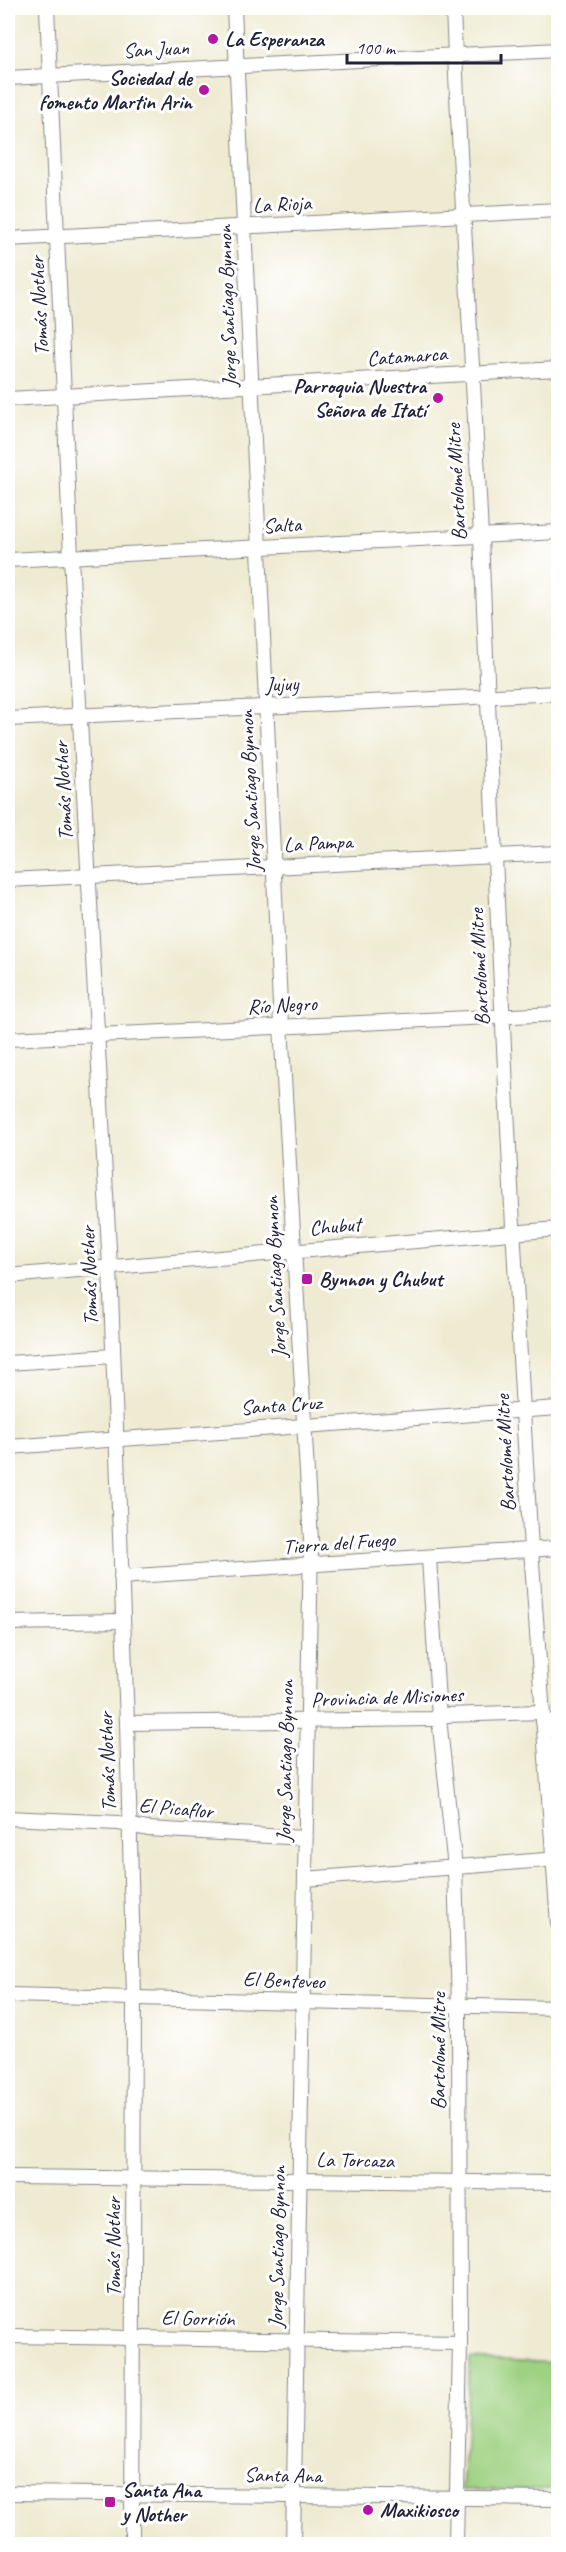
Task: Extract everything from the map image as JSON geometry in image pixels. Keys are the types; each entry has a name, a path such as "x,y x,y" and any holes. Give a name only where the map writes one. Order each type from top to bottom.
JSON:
{"street":[{"name":"Tomás Nother","path":"47,8 71,557 110,1267 127,1723 134,1996 132,2544"},
{"name":"Jorge Santiago Bynnon","path":"234,8 281,1026 305,1424 311,1566 294,2544"},
{"name":"Bartolomé Mitre","path":"453,8 523,1411 543,1717 556,1859 558,1924"},
{"name":"San Juan","path":"8,78 558,50"},
{"name":"La Rioja","path":"8,239 558,210"},
{"name":"Catamarca","path":"8,399 558,369"},
{"name":"Salta","path":"8,560 558,532"},
{"name":"Jujuy","path":"8,719 558,693"},
{"name":"La Pampa","path":"8,880 558,853"},
{"name":"Río Negro","path":"8,1039 558,1014"},
{"name":"Chubut","path":"8,1276 558,1229"},
{"path":"8,1363 113,1356"},
{"name":"Santa Cruz","path":"8,1447 305,1424 558,1408"},
{"name":"Tierra del Fuego","path":"121,1578 558,1548"},
{"name":"Bartolomé Mitre","path":"429,1558 439,1718 455,1868 459,2005 460,2343 456,2544"},
{"path":"8,1623 122,1621"},
{"name":"Provincia de Misiones","path":"127,1723 439,1718 447,1715 543,1717 558,1721"},
{"name":"El Picaflor","path":"8,1818 305,1838"},
{"path":"305,1879 556,1859"},
{"name":"El Benteveo","path":"8,1995 134,1996 558,2008"},
{"name":"La Torcaza","path":"8,2177 558,2183"},
{"name":"El Gorrión","path":"8,2336 460,2343"},
{"name":"Santa Ana","path":"8,2493 558,2499"}],"green space":[{"path":"470,2358 558,2363 558,2489 462,2490"}],"place":[{"name":"La Esperanza","path":"213,39"},
{"name":"Sociedad de fomento Martin Arin","path":"204,90"},
{"name":"Parroquia Nuestra Señora de Itatí","path":"438,398"},
{"name":"Bynnon y Chubut","path":"307,1279"},
{"name":"Santa Ana y Nother","path":"110,2502"},
{"name":"Maxikiosco","path":"368,2510"}]}
